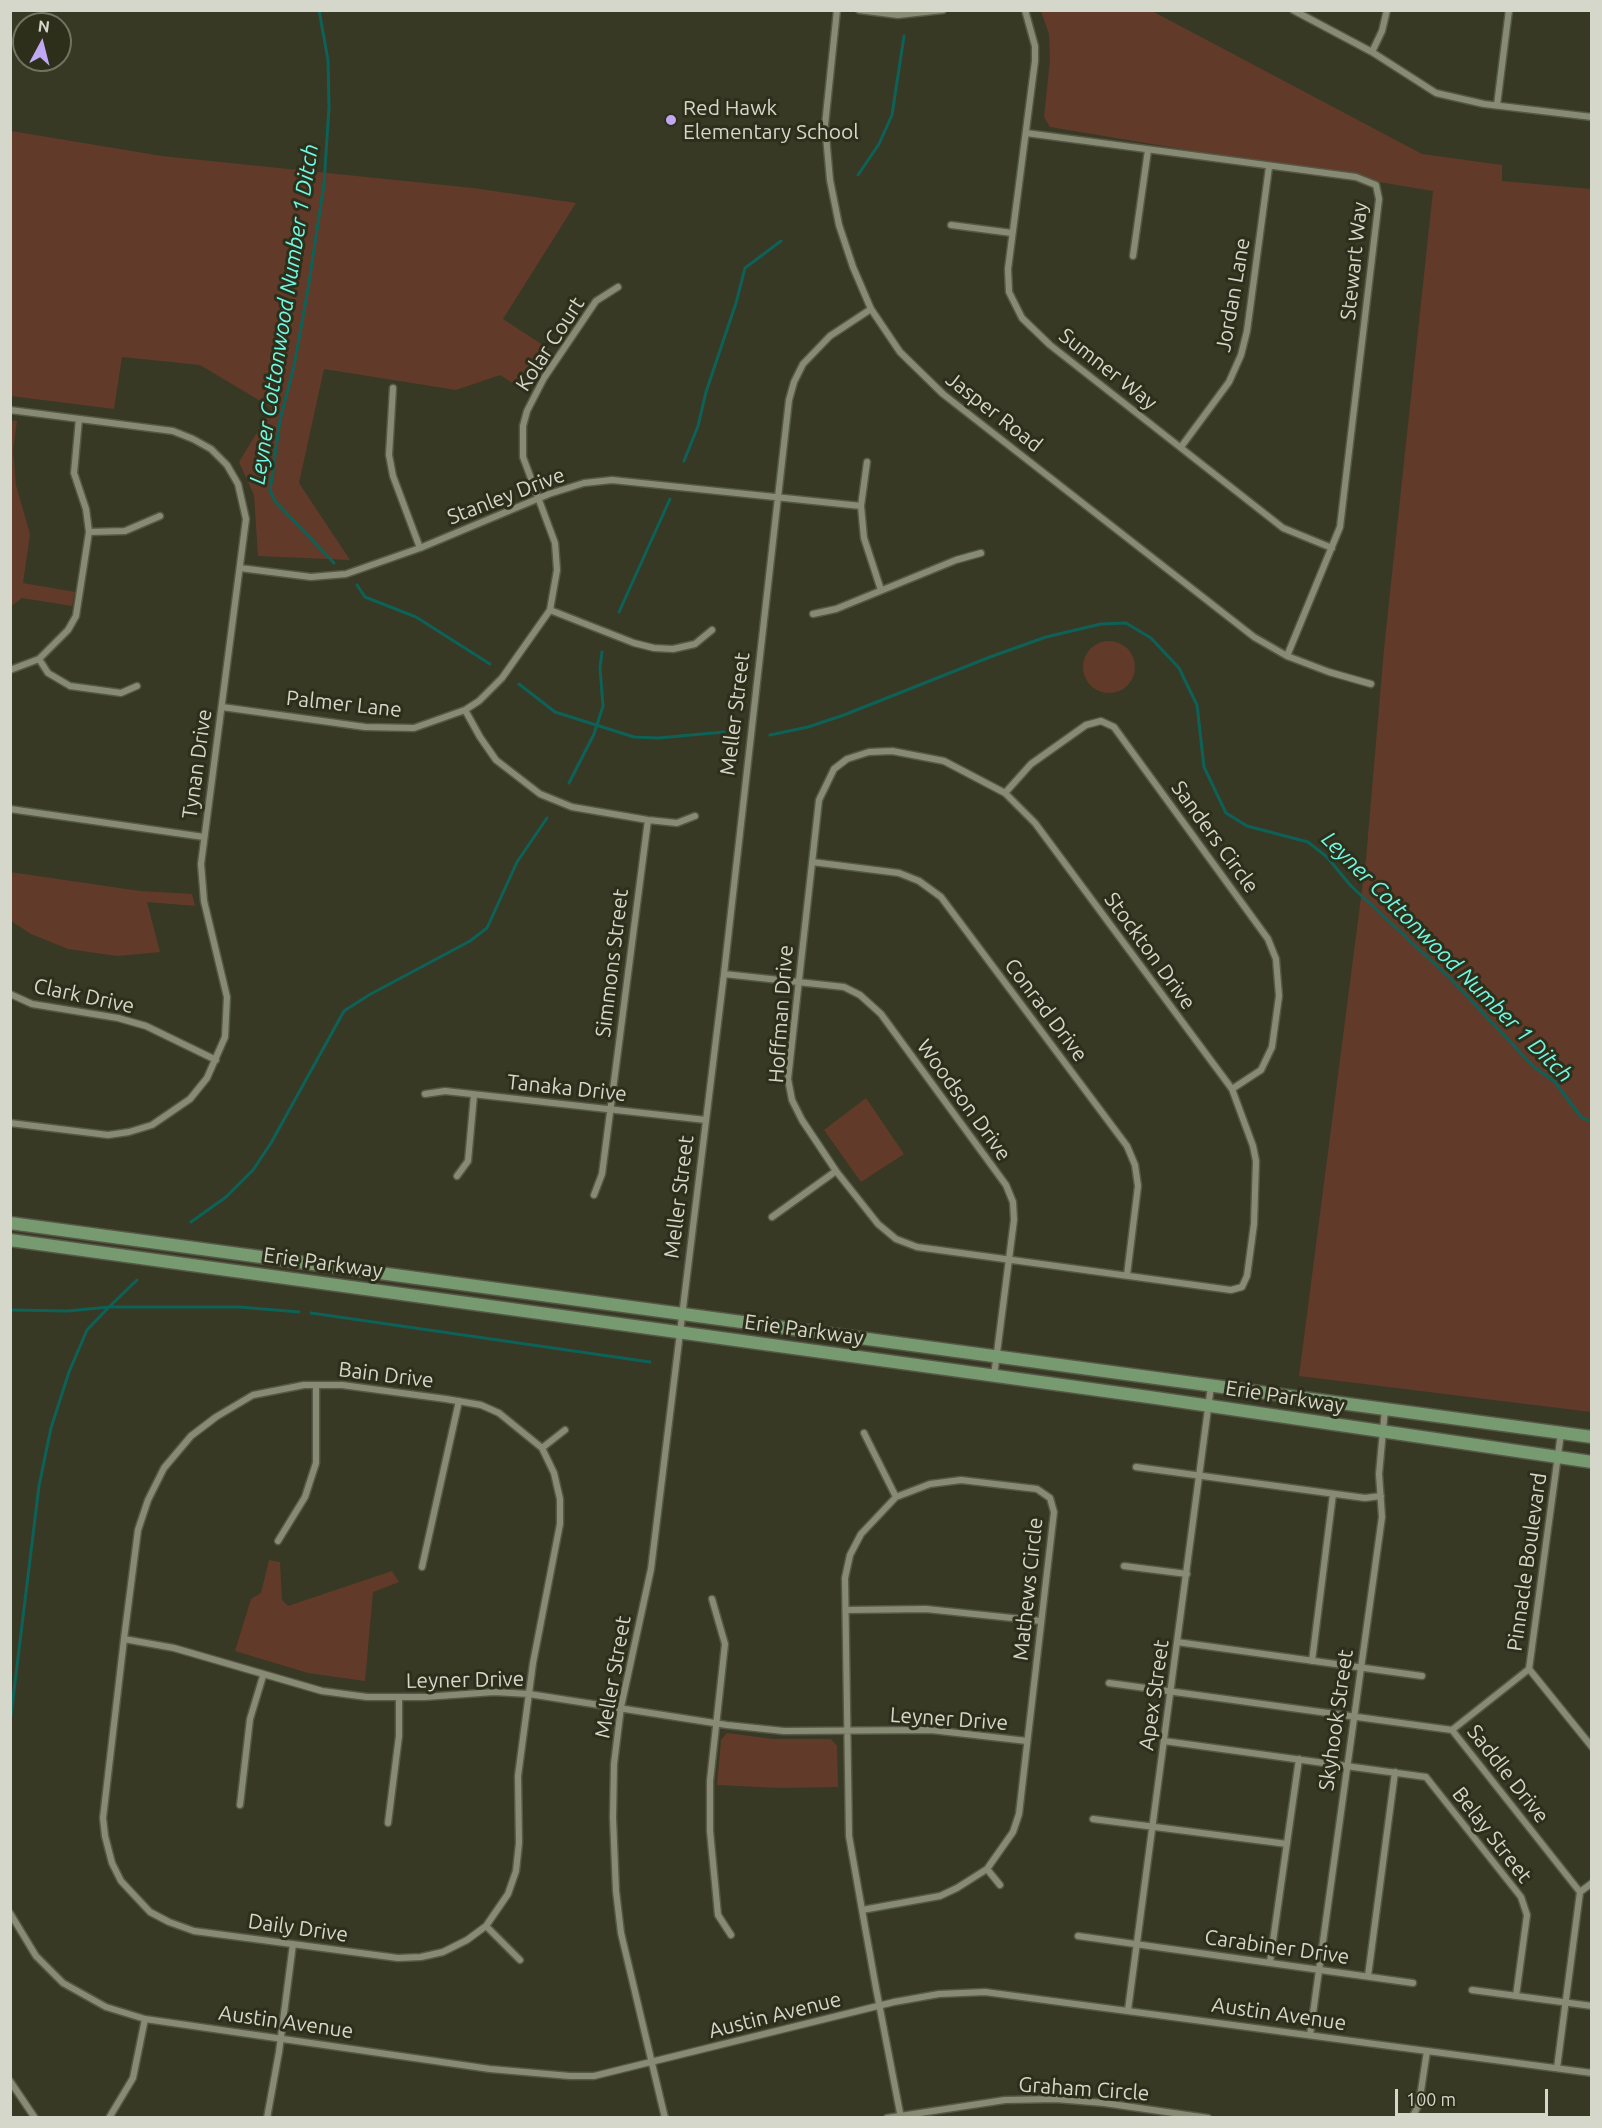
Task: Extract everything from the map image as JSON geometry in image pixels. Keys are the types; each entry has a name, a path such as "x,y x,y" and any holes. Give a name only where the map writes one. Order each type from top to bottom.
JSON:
{"main road":[{"name":"Erie Parkway","path":"10,1222 1592,1437"},
{"name":"Erie Parkway","path":"10,1240 1208,1406 1592,1462"}],"street":[{"name":"Jasper Road","path":"837,10 825,125 830,180 839,225 871,309 900,352 943,394 1254,637 1287,656 1329,672 1371,684"},
{"path":"859,10 898,15 943,10"},
{"name":"Sumner Way","path":"1025,10 1035,46 1008,269 1010,292 1022,318 1050,345 1283,528 1332,548"},
{"path":"1293,10 1371,52 1436,93 1497,105 1592,117"},
{"path":"1371,52 1382,31 1388,10"},
{"path":"1497,105 1509,10"},
{"name":"Stewart Way","path":"1026,133 1356,177 1376,185 1379,199 1340,527 1332,548"},
{"path":"1132,256 1148,150"},
{"name":"Jordan Lane","path":"1181,447 1230,382 1241,355 1248,331 1269,167"},
{"path":"951,225 1012,233"},
{"name":"Kolar Court","path":"538,499 523,458 523,426 527,411 544,378 596,301 618,287"},
{"name":"Meller Street","path":"665,2118 621,1934 616,1890 613,1818 621,1707 651,1569 678,1332 724,974 786,421 794,382 803,364 830,336 871,309"},
{"path":"393,388 389,455 393,477 420,548"},
{"name":"Tynan Drive","path":"10,410 173,431 193,439 219,457 238,484 244,504 245,534 200,879 227,997 225,1037 216,1060 190,1100 152,1125 108,1135 10,1123"},
{"path":"10,670 39,659 68,630 76,616 89,532 86,509 74,473 79,419"},
{"path":"867,462 861,506 867,555 880,590"},
{"name":"Stanley Drive","path":"240,568 311,577 362,570 538,499 584,483 612,480 861,506"},
{"name":"Palmer Lane","path":"222,707 391,729 414,728 465,710 479,701 502,678 550,610 557,570 555,543 538,499"},
{"path":"89,532 124,531 160,516"},
{"path":"1287,656 1332,548"},
{"path":"813,614 836,609 880,590 981,553"},
{"path":"550,610 634,644 654,648 673,649 695,644 712,630"},
{"path":"39,659 48,673 69,686 121,693 137,686"},
{"path":"465,710 496,760 540,794 572,807 648,820 677,823 695,816"},
{"name":"Sanders Circle","path":"1005,793 1031,764 1086,725 1101,721 1114,727 1262,930 1276,959 1279,996 1272,1047 1261,1070 1232,1089"},
{"name":"Stockton Drive","path":"864,753 892,751 944,761 1005,793 1035,823 1232,1089 1253,1146 1256,1171 1254,1224 1247,1276 1242,1287"},
{"name":"Hoffman Drive","path":"864,753 846,759 834,769 822,789 788,1079 792,1100 802,1120 836,1171 878,1224 896,1239 916,1247 1231,1290 1242,1287"},
{"path":"10,809 204,837"},
{"name":"Simmons Street","path":"594,1195 602,1174 648,820"},
{"name":"Conrad Drive","path":"812,862 899,873 919,881 940,897 1127,1146 1135,1166 1138,1186 1127,1275"},
{"name":"Woodson Drive","path":"724,974 844,987 860,996 880,1014 1006,1185 1013,1202 1014,1220 994,1376"},
{"name":"Clark Drive","path":"10,994 32,1004 118,1018 146,1026 216,1060"},
{"name":"Tanaka Drive","path":"425,1094 445,1091 706,1120"},
{"path":"457,1176 468,1161 474,1095"},
{"path":"772,1217 836,1171"},
{"path":"278,1541 305,1497 316,1463 316,1385"},
{"name":"Bain Drive","path":"124,1639 138,1530 147,1500 164,1468 192,1436 240,1401 281,1388 342,1385 459,1401 499,1413 542,1448 556,1482 560,1499 560,1524 529,1694"},
{"name":"Apex Street","path":"1128,2010 1211,1385"},
{"path":"422,1567 459,1401"},
{"name":"Skyhook Street","path":"1310,2035 1382,1517 1379,1474 1385,1409"},
{"path":"542,1448 565,1430"},
{"path":"864,1432 896,1497"},
{"name":"Pinnacle Boulevard","path":"1561,1433 1529,1669 1592,1747"},
{"path":"1136,1467 1365,1498 1381,1496"},
{"name":"Mathews Circle","path":"862,1910 940,1896 975,1879 987,1869 1013,1832 1019,1814 1054,1512 1050,1498 1037,1489 961,1480 930,1485 896,1497 861,1534 850,1555 845,1578 849,1836 862,1910 901,2116"},
{"path":"1312,1661 1334,1494"},
{"path":"1124,1566 1187,1574"},
{"path":"712,1599 725,1644 710,1781 710,1831 718,1915 731,1935"},
{"path":"846,1610 926,1609 1041,1621"},
{"name":"Leyner Drive","path":"124,1639 174,1648 263,1676 322,1691 399,1698 494,1692 529,1694 716,1724 784,1731 931,1730 1027,1741"},
{"name":"Daily Drive","path":"124,1639 103,1818 112,1863 121,1881 150,1912 194,1931 398,1958 421,1958 443,1952 467,1941 486,1926 508,1894 516,1871 519,1843 518,1776 529,1694"},
{"path":"1178,1642 1422,1676"},
{"path":"1452,1730 1529,1669"},
{"path":"240,1805 250,1719 263,1676"},
{"name":"Saddle Drive","path":"1109,1683 1452,1730 1580,1892"},
{"path":"388,1823 399,1736 399,1698"},
{"name":"Belay Street","path":"1164,1741 1426,1777 1521,1897 1527,1915 1516,1996"},
{"path":"1270,1962 1299,1759"},
{"path":"1368,1976 1395,1772"},
{"path":"1093,1818 1287,1844"},
{"path":"987,1869 1000,1886"},
{"path":"1557,2068 1580,1892 1592,1883"},
{"name":"Austin Avenue","path":"10,1913 36,1956 63,1983 106,2007 145,2019 490,2069 594,2076 880,2005 939,1994 985,1992 1592,2073"},
{"path":"486,1926 520,1960"},
{"name":"Carabiner Drive","path":"1078,1936 1413,1983"},
{"path":"267,2118 281,2038 293,1944"},
{"path":"1472,1990 1592,2006"},
{"path":"109,2118 133,2078 145,2019"},
{"path":"1412,2118 1419,2104 1427,2052"},
{"path":"10,2081 18,2088 35,2118"},
{"name":"Graham Circle","path":"887,2118 1005,2100 1056,2099 1104,2103 1208,2118"}],"shaded area":[{"path":"1041,11 1152,11 1422,154 1502,165 1502,181 1591,189 1591,1412 1299,1376 1366,859 1384,649 1433,191 1050,127 1044,117 1050,60 1049,34"},
{"path":"11,131 162,156 473,188 576,203 503,319 549,349 523,390 500,375 456,390 324,369 299,483 350,560 258,556 254,495 239,462 272,408 200,365 122,357 114,409 11,396"},
{"path":"11,420 17,421 13,450 16,485 30,534 23,583 75,592 72,606 22,598 11,606"},
{"path":"1104,641 1114,641 1123,645 1131,653 1135,667 1131,681 1123,689 1114,693 1104,693 1095,689 1087,681 1083,672 1083,662 1087,653 1095,645"},
{"path":"10,872 140,891 192,894 195,906 147,902 160,952 117,956 68,949 31,934 11,921"},
{"path":"866,1098 904,1154 861,1182 824,1130"},
{"path":"269,1560 280,1562 282,1600 288,1606 392,1571 399,1582 373,1592 365,1681 308,1673 235,1651 251,1599 261,1593"},
{"path":"727,1733 773,1739 831,1739 837,1746 838,1787 780,1788 717,1785 721,1740"}],"waterway":[{"name":"Leyner Cottonwood Number 1 Ditch","path":"319,10 328,60 329,107 324,184 294,366 280,420 270,491 275,501 334,563"},
{"path":"858,175 879,144 892,115 904,36"},
{"path":"684,461 698,426 706,392 736,303 745,268 781,241"},
{"path":"619,612 670,499"},
{"name":"Leyner Cottonwood Number 1 Ditch","path":"357,585 365,597 416,617 490,664"},
{"name":"Leyner Cottonwood Number 1 Ditch","path":"770,735 808,727 844,715 1046,637 1101,624 1126,623 1151,638 1179,668 1197,705 1204,767 1226,813 1247,826 1308,842 1327,857 1351,886 1450,978 1533,1066 1555,1082 1581,1117 1592,1122"},
{"path":"569,783 594,734 603,706 600,668 602,652"},
{"name":"Leyner Cottonwood Number 1 Ditch","path":"519,684 555,712 634,737 658,738 724,732"},
{"path":"191,1222 226,1197 253,1170 271,1143 344,1011 369,995 470,941 487,928 517,862 547,818"},
{"path":"10,1310 68,1311 109,1307 137,1280"},
{"path":"10,1723 39,1486 51,1428 69,1372 87,1330 109,1307 239,1307 299,1312"},
{"path":"311,1313 650,1362"}],"place":[{"name":"Red Hawk Elementary School","path":"671,120"}]}
